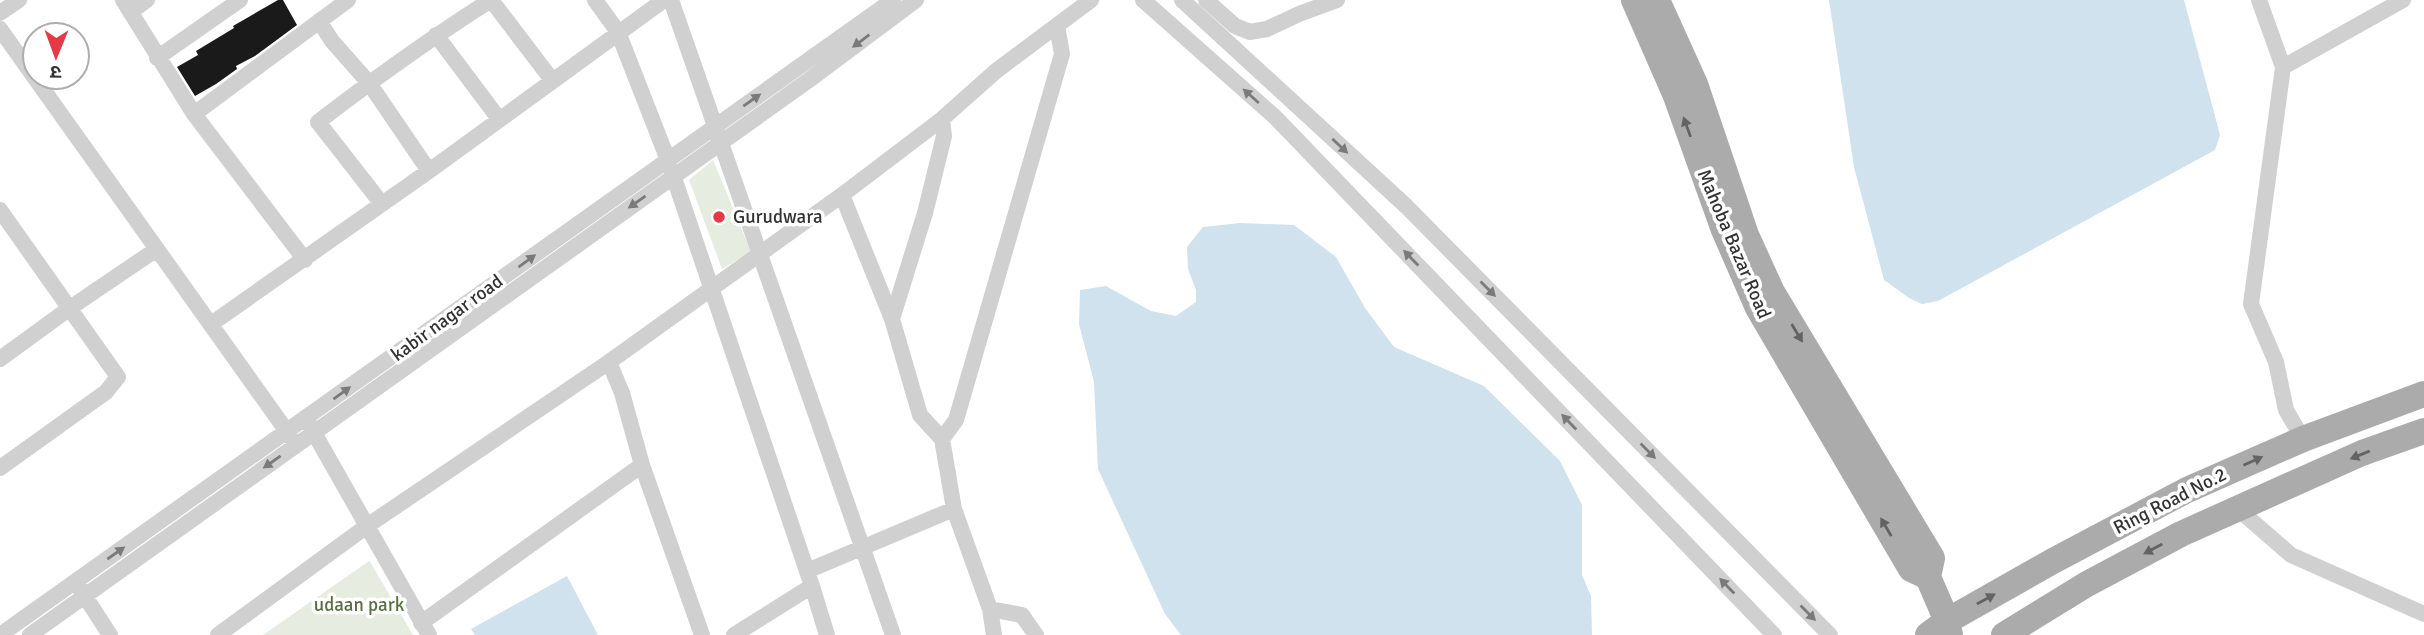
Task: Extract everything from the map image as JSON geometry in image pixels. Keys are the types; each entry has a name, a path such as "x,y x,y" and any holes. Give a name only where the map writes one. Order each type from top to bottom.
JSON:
{"main road":[{"name":"Mahoba Bazar Road","path":"1634,0 1725,204 1772,292 1932,558 1928,577 1942,630"},
{"name":"Mahoba Bazar Road","path":"1657,0 1695,83 1725,204"},
{"name":"Ring Road No.2","path":"1942,630 2187,490 2303,439 2424,394"},
{"name":"Ring Road No.2","path":"2004,635 2087,584 2181,534 2362,453 2424,431"}],"street":[{"path":"0,13 19,0"},
{"path":"147,0 127,6 157,58 194,114 305,260"},
{"path":"157,58 240,0"},
{"path":"194,114 348,0"},
{"path":"595,0 618,32 668,160 827,635"},
{"path":"211,324 305,260 664,0"},
{"path":"671,0 893,635"},
{"name":"kabir nagar road","path":"0,635 75,581 310,426 668,160 892,0"},
{"path":"642,465 425,629 310,426 720,143 916,0"},
{"path":"218,635 367,526 609,362 842,195 942,120 996,71 1091,0"},
{"path":"1143,0 1275,117 1774,635"},
{"path":"1182,0 1406,206 1830,635"},
{"path":"1206,0 1235,26 1250,32 1267,29 1337,0"},
{"path":"2259,0 2283,67 2251,304 2276,362 2286,410 2303,439"},
{"path":"2283,67 2403,0"},
{"path":"382,204 318,122 369,83 436,35 491,1 552,80"},
{"path":"319,21 332,41 369,83 429,171"},
{"path":"942,439 956,420 1062,54 1057,26"},
{"path":"0,29 292,438 30,635"},
{"path":"436,35 499,120"},
{"path":"892,319 925,213 944,136 942,120"},
{"path":"842,195 892,319 920,415 942,439 954,509 990,609 994,635"},
{"path":"0,210 118,377 106,392 0,468"},
{"path":"1,355 158,249"},
{"path":"609,362 622,393 642,465 702,635"},
{"path":"734,635 810,578 862,547 954,509"},
{"path":"2238,509 2291,555 2424,614"},
{"path":"75,581 110,635"},
{"path":"990,609 1022,614 1036,635"}],"green space":[{"path":"713,160 751,252 722,269 689,180"},
{"name":"udaan park","path":"369,561 413,635 263,635"}],"water":[{"path":"1829,0 2184,0 2220,135 2215,150 1938,301 1922,304 1884,280 1854,167"},
{"path":"1240,223 1294,225 1336,257 1365,308 1394,347 1484,386 1560,461 1582,505 1582,575 1591,596 1592,635 1181,635 1165,614 1098,469 1094,382 1079,324 1080,290 1106,286 1151,311 1176,316 1196,302 1196,290 1188,269 1187,247 1203,227"},
{"path":"567,576 598,635 475,635 471,629"}],"building":[{"path":"278,0 283,0 297,25 255,56 236,66 237,69 216,84 195,96 177,67 198,55 196,51 234,28 233,26"}],"place":[{"name":"Gurudwara","path":"719,217"}]}
